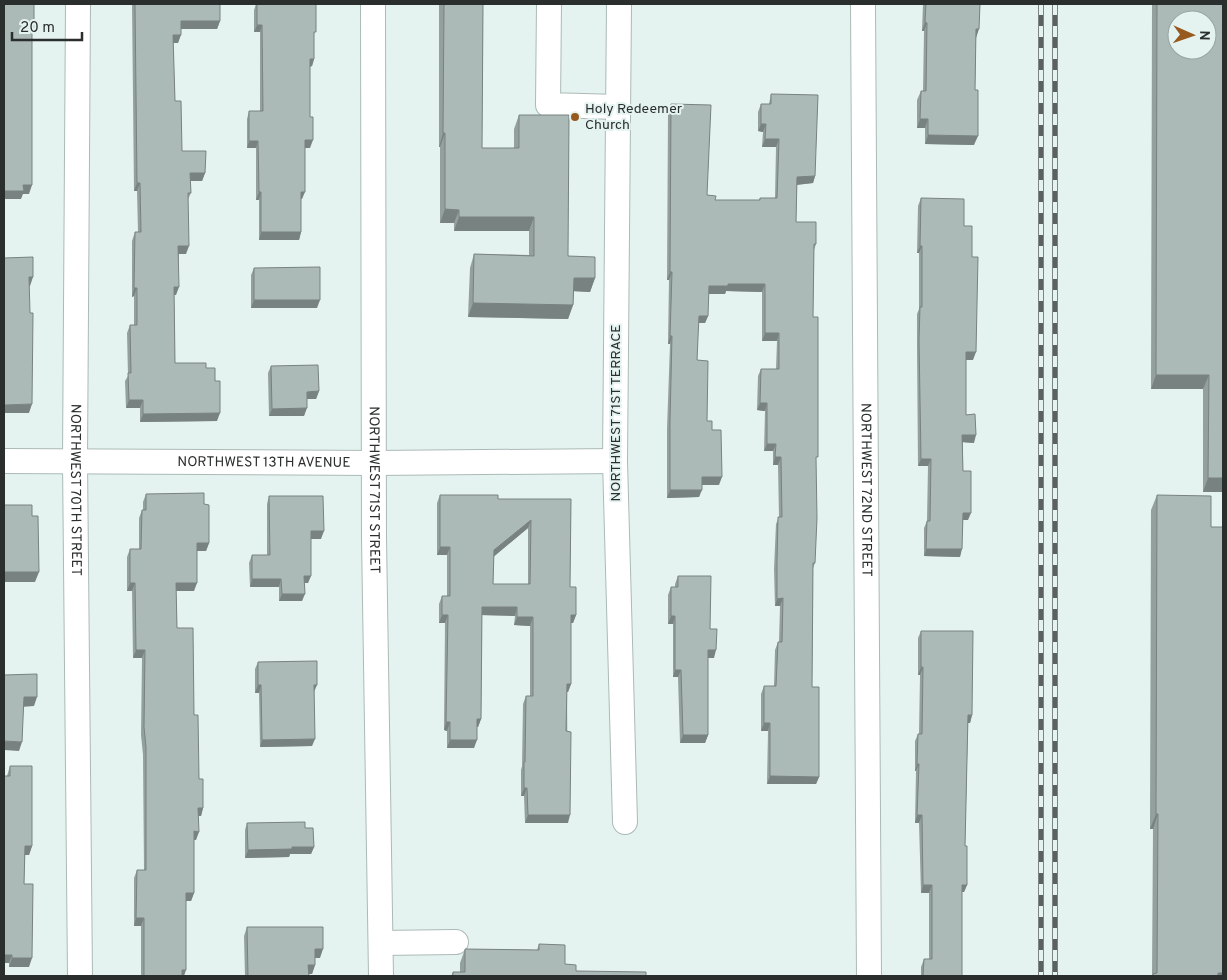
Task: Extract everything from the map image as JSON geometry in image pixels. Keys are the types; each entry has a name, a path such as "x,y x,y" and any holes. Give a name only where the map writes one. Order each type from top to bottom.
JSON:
{"street":[{"name":"NORTHWEST 70TH STREET","path":"78,4 75,460 80,976"},
{"name":"NORTHWEST 71ST STREET","path":"373,4 374,463 381,976"},
{"path":"549,4 548,105 618,107"},
{"name":"NORTHWEST 71ST TERRACE","path":"618,4 615,461 624,822"},
{"name":"NORTHWEST 72ND STREET","path":"863,4 869,976"},
{"name":"NORTHWEST 13TH AVENUE","path":"4,461 374,463 615,461"},
{"path":"381,943 456,942"}],"building":[{"path":"4,4 34,4 34,29 32,29 32,185 23,185 24,191 4,191"},
{"path":"135,4 220,4 220,21 181,21 181,35 173,35 175,101 181,101 182,151 206,151 205,173 190,173 191,193 188,193 189,246 178,246 179,287 174,287 175,363 206,363 206,368 215,368 215,381 220,381 220,413 143,414 143,400 129,400 128,373 131,373 130,325 137,325 137,288 134,288 135,232 141,232 140,183 137,183"},
{"path":"257,4 316,4 314,59 310,59 310,117 313,117 313,140 305,140 305,192 301,192 301,232 261,232 258,141 249,141 249,111 263,111 262,25 257,25"},
{"path":"444,4 483,4 482,148 519,148 519,115 569,115 568,256 595,257 595,278 574,278 573,305 473,303 474,254 534,256 534,217 459,217 459,210 445,209 445,133 443,133"},
{"path":"926,4 980,4 979,29 976,29 975,90 978,90 978,136 928,135 928,119 920,119 921,91 926,91"},
{"path":"1157,4 1223,4 1223,478 1208,478 1209,375 1156,375"},
{"path":"771,94 818,95 815,176 797,177 796,222 816,222 813,317 818,317 818,457 816,457 817,518 815,563 813,563 812,687 819,687 819,777 770,776 770,723 764,723 764,686 776,686 778,642 782,642 783,598 777,599 778,517 782,517 781,457 775,457 776,444 767,444 767,403 760,403 761,369 779,369 779,333 765,333 765,284 709,286 708,316 699,316 697,360 708,361 707,421 712,421 712,430 721,430 722,477 702,477 702,490 670,490 672,336 670,336 672,272 670,272 671,104 711,105 707,195 716,196 715,200 760,200 760,198 777,198 779,139 765,139 766,124 761,124 761,104 771,104"},
{"path":"921,198 964,199 964,226 972,226 972,257 978,257 976,352 966,352 966,415 975,414 976,435 962,435 963,471 971,471 971,513 963,513 962,549 926,549 927,521 930,521 931,459 921,459 919,340 920,307 922,307"},
{"path":"33,257 33,277 29,277 30,313 33,313 32,404 4,405 4,258"},
{"path":"320,267 320,300 254,300 254,268"},
{"path":"318,365 319,391 307,392 307,408 272,409 271,366"},
{"path":"204,493 204,504 209,505 209,543 197,543 197,583 176,583 177,628 193,628 194,715 198,715 199,779 203,779 203,808 198,808 199,832 194,831 194,893 186,893 186,970 182,970 182,976 144,976 144,918 136,918 137,870 146,870 145,650 136,650 135,583 130,583 130,549 141,549 142,510 146,510 146,494"},
{"path":"440,495 498,495 498,499 571,499 570,587 576,587 576,615 571,615 571,684 567,684 566,731 571,732 570,815 528,815 527,788 524,788 524,762 526,696 533,696 533,617 517,617 517,607 482,607 481,719 477,719 477,740 450,740 450,722 446,722 448,615 442,615 442,596 450,596 450,547 440,547","holes":["531,520 530,584 493,584 494,550"]},
{"path":"1157,495 1211,496 1211,527 1223,527 1223,973 1218,973 1218,976 1153,976 1153,974 1157,973"},
{"path":"269,496 323,496 324,531 311,531 311,576 304,576 305,594 282,594 281,579 252,579 252,555 270,555"},
{"path":"4,505 32,505 32,516 38,516 39,572 4,572"},
{"path":"678,576 711,576 710,629 717,629 716,650 708,650 708,735 683,735 681,670 675,670 675,616 671,616 671,587 678,587"},
{"path":"921,631 973,631 972,715 968,715 965,846 967,846 967,885 962,885 962,976 923,976 924,959 932,959 932,885 923,885 922,815 917,815 918,734 922,734 923,667 921,667"},
{"path":"317,661 317,685 314,685 315,739 262,740 261,685 258,685 258,662"},
{"path":"37,674 37,697 24,697 22,742 4,741 4,675"},
{"path":"10,766 32,766 32,846 25,846 24,884 33,884 32,958 12,958 12,955 4,955 4,776 10,776"},
{"path":"305,822 305,828 313,828 314,847 248,850 247,823"},
{"path":"247,927 323,927 323,949 315,949 315,965 308,965 309,976 248,976"},
{"path":"539,944 565,945 565,964 576,965 576,971 646,972 646,976 453,976 453,972 465,972 465,949 539,950"}],"railway":[{"path":"1041,4 1041,976"},
{"path":"1055,4 1055,976"}],"place":[{"name":"Holy Redeemer Church","path":"575,117"}]}
